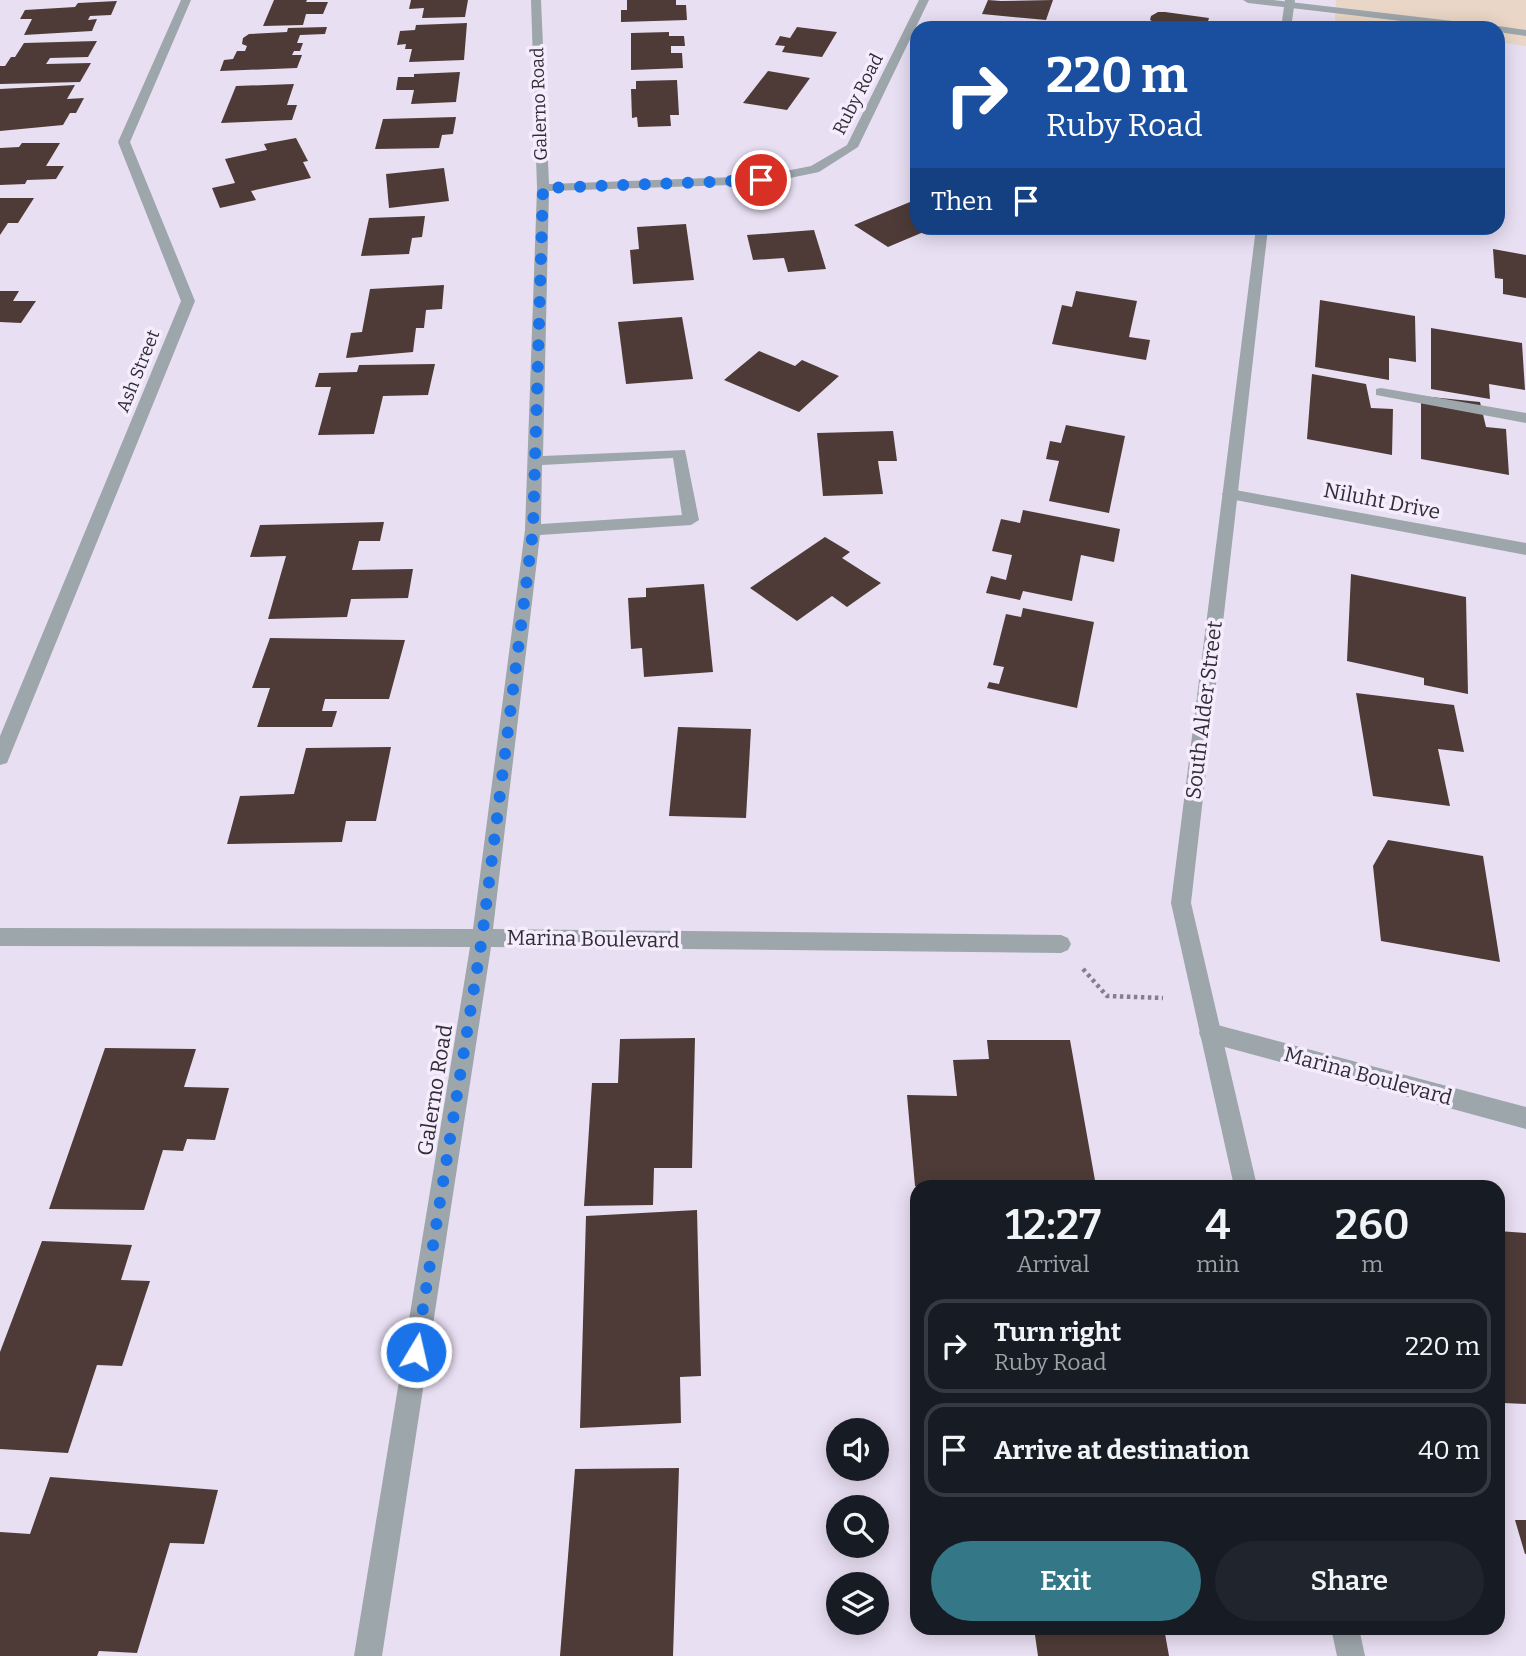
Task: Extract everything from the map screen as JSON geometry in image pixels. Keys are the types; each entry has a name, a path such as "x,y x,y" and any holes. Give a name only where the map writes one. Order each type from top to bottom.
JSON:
{"street":[{"name":"Ash Street","path":"0,758 188,301 124,142 187,0"},
{"name":"Galerno Road","path":"368,1656 482,938 533,530 543,188 536,0"},
{"name":"Ruby Road","path":"914,21 924,0"},
{"path":"1248,0 1290,2 1434,21"},
{"path":"1287,21 1290,2"},
{"name":"Ruby Road","path":"543,188 761,180 815,169 852,147 910,29"},
{"path":"1505,30 1526,33"},
{"name":"South Alder Street","path":"1244,1180 1181,903 1261,235"},
{"path":"1381,392 1526,418"},
{"path":"533,530 691,520 680,453 535,461"},
{"name":"Niluht Drive","path":"1230,494 1526,549"},
{"name":"Marina Boulevard","path":"0,937 482,938 1061,944"},
{"name":"Marina Boulevard","path":"1210,1032 1526,1118"},
{"path":"1346,1635 1351,1656"}],"path":[{"path":"1061,944 1107,996 1203,999"}],"shaded area":[{"path":"1336,0 1526,0 1526,46 1505,43 1505,21 1335,21"}],"building":[{"path":"274,0 328,2 323,14 306,14 303,25 263,26"},
{"path":"411,0 468,0 465,17 422,18 424,8 409,9"},
{"path":"627,0 676,0 676,5 686,5 687,20 621,22 621,10 627,10"},
{"path":"988,0 1053,0 1046,20 982,14"},
{"path":"117,1 111,15 90,16 88,20 97,19 92,31 24,35 32,19 20,19 25,10"},
{"path":"1165,12 1209,18 1208,21 1152,21 1151,16"},
{"path":"467,23 464,60 409,62 412,49 405,49 406,44 397,45 400,31 415,30 416,25"},
{"path":"327,27 325,34 300,35 297,43 303,43 300,51 294,51 292,55 302,55 297,68 220,71 224,60 233,59 237,51 245,51 247,46 242,44 243,38 249,34 287,32 288,28"},
{"path":"797,27 837,32 822,57 782,52 785,46 775,45 780,36 790,38"},
{"path":"669,32 669,36 684,36 685,46 671,46 671,53 682,53 683,68 631,70 631,33"},
{"path":"97,41 88,57 50,58 46,64 91,63 80,82 0,84 0,66 5,66 11,57 15,57 24,43"},
{"path":"768,71 810,78 787,110 743,103"},
{"path":"460,72 456,102 411,104 414,90 396,90 398,77"},
{"path":"677,80 679,115 670,115 671,126 638,127 637,117 632,118 631,89 636,89 636,81"},
{"path":"294,84 287,105 297,105 292,120 221,123 236,86"},
{"path":"75,85 67,99 84,98 76,113 70,113 63,125 0,131 0,89"},
{"path":"456,117 453,134 442,135 439,148 375,149 383,119"},
{"path":"296,138 308,161 303,162 311,178 251,191 256,200 220,208 212,188 235,183 225,159 267,150 264,144"},
{"path":"22,143 60,143 46,166 64,166 56,179 0,185 0,148 19,147"},
{"path":"444,168 449,201 389,208 386,174"},
{"path":"0,198 34,198 18,223 8,223 0,235"},
{"path":"910,202 910,235 916,235 888,247 854,225"},
{"path":"425,216 422,237 412,238 409,254 361,256 369,218"},
{"path":"686,224 694,280 633,284 630,250 639,249 637,227"},
{"path":"814,230 826,269 788,272 784,258 753,260 747,235"},
{"path":"1493,249 1526,255 1526,298 1503,294 1503,279 1495,278"},
{"path":"444,285 442,309 426,310 424,328 416,328 413,352 346,358 351,333 362,332 370,289"},
{"path":"0,291 19,291 13,301 36,301 21,323 0,322"},
{"path":"1076,291 1137,301 1129,337 1150,340 1146,360 1052,344 1062,305 1072,307"},
{"path":"1320,300 1415,316 1416,362 1389,358 1389,380 1315,367"},
{"path":"682,317 693,379 626,384 618,322"},
{"path":"1431,328 1522,343 1525,390 1489,384 1490,399 1431,389"},
{"path":"759,351 795,366 802,360 839,376 799,412 724,380"},
{"path":"435,364 428,395 383,396 374,434 318,435 331,387 315,387 319,373 357,372 359,365"},
{"path":"1312,374 1366,384 1371,408 1393,409 1392,455 1307,439"},
{"path":"1421,396 1480,402 1486,427 1506,429 1509,475 1421,459"},
{"path":"1066,425 1125,436 1109,513 1049,501 1059,461 1046,459 1050,441 1061,443"},
{"path":"893,431 897,461 878,461 883,494 823,496 817,433"},
{"path":"1023,510 1120,529 1114,562 1081,555 1072,601 1023,591 1020,600 986,593 991,576 1006,580 1012,555 992,551 1001,519 1020,523"},
{"path":"384,522 380,541 359,541 352,570 413,569 408,598 351,599 347,617 268,619 286,556 250,557 260,525"},
{"path":"825,537 850,552 842,558 881,583 847,607 832,596 797,621 750,588"},
{"path":"1351,574 1466,597 1468,694 1424,685 1424,678 1347,661"},
{"path":"704,584 713,672 644,677 642,648 631,649 628,598 646,597 646,588"},
{"path":"1023,608 1094,622 1077,708 987,688 989,682 999,684 1004,667 993,665 1006,614 1021,617"},
{"path":"270,638 405,640 389,699 325,699 322,711 337,711 332,727 257,727 270,688 252,688"},
{"path":"1356,693 1454,705 1464,752 1438,749 1450,806 1373,796"},
{"path":"678,727 751,729 746,818 669,816"},
{"path":"391,747 376,821 346,821 342,842 227,844 240,796 294,794 306,748"},
{"path":"1388,840 1483,856 1500,962 1381,941 1373,866"},
{"path":"695,1038 692,1168 654,1168 653,1205 584,1206 592,1083 618,1083 620,1039"},
{"path":"987,1040 1070,1040 1095,1180 914,1180 907,1095 957,1096 953,1060 989,1059"},
{"path":"105,1048 196,1049 184,1087 229,1088 215,1140 187,1139 183,1151 163,1150 144,1210 49,1209"},
{"path":"697,1210 701,1376 680,1377 681,1423 580,1428 586,1216"},
{"path":"1505,1232 1526,1233 1526,1404 1505,1403"},
{"path":"42,1241 132,1245 121,1280 150,1281 122,1366 97,1365 68,1453 0,1449 0,1352"},
{"path":"679,1468 673,1656 560,1656 575,1469"},
{"path":"50,1477 218,1490 204,1544 170,1543 137,1653 99,1651 97,1656 0,1656 0,1532 30,1534"},
{"path":"1515,1520 1526,1520 1526,1554 1525,1554"},
{"path":"1035,1635 1165,1635 1169,1656 1038,1656"}],"route":[{"path":"416,1352 482,938 533,530 543,188 761,180"}]}
